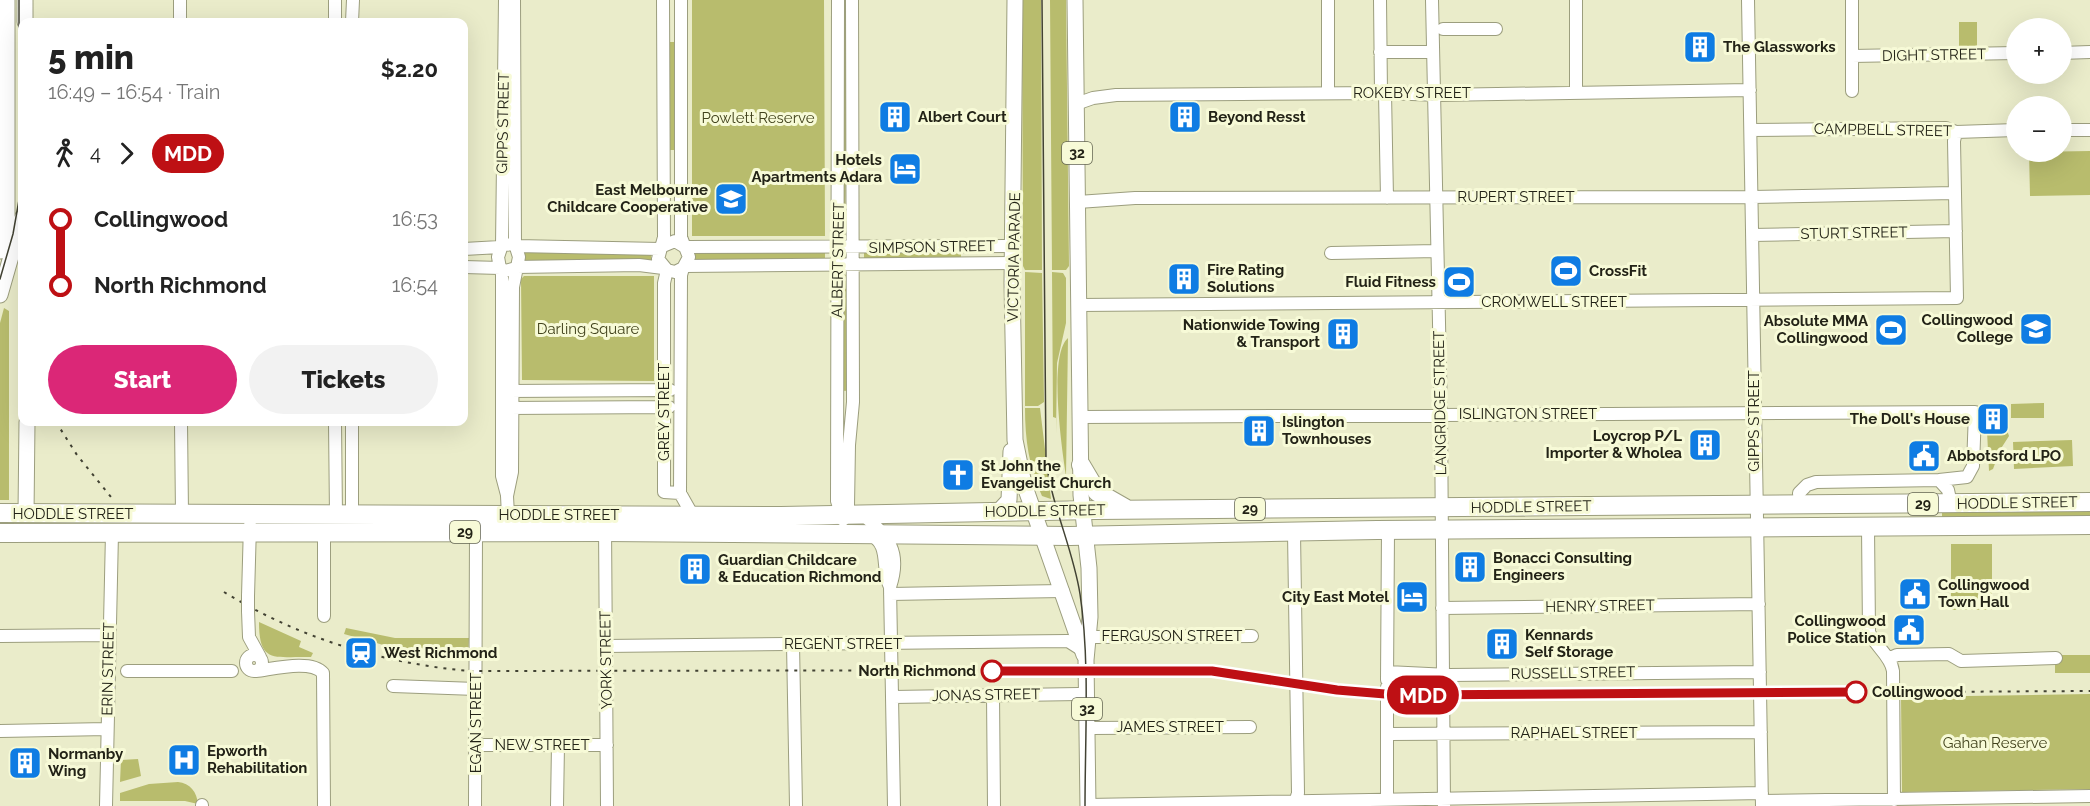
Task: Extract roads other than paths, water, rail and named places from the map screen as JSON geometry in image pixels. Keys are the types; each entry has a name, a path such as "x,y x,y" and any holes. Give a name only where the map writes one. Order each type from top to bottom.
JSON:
{"highway":[{"path":"1081,465 1097,492 1122,506 1136,510"},
{"name":"HODDLE STREET","path":"0,513 182,514 324,532 476,532 693,516 847,516 1082,510 2090,502"},
{"path":"3,533 20,525 26,514"},
{"name":"HODDLE STREET","path":"3,533 112,532 250,524 344,515 508,515 605,524 813,534 1042,536 1442,530 2090,525"}],"main road":[{"path":"0,251 7,226 16,57 7,0"},
{"path":"25,0 25,18"},
{"name":"VICTORIA PARADE","path":"1015,0 1013,421 1018,465 1033,511"},
{"name":"32","path":"1075,0 1082,510 1086,536 1092,637 1091,728 1087,753"},
{"path":"1,286 18,231"},
{"path":"998,512 1009,500 1013,421"},
{"path":"26,514 27,426"},
{"name":"32","path":"1033,511 1063,591 1080,647 1088,806"},
{"name":"32","path":"1087,753 1081,729 1080,647 1090,617"}],"street":[{"path":"335,0 335,18"},
{"path":"352,0 352,18"},
{"name":"GIPPS STREET","path":"505,0 508,246"},
{"name":"GIPPS STREET","path":"508,104 514,0"},
{"path":"663,0 664,200 662,247 658,259 665,269"},
{"path":"681,0 681,237 689,257 684,267"},
{"name":"ALBERT STREET","path":"838,0 837,501 853,528 876,534"},
{"name":"ALBERT STREET","path":"847,516 854,506 848,490 853,394 852,0"},
{"path":"1328,0 1328,93"},
{"path":"1380,0 1380,52 1388,198"},
{"name":"LANGRIDGE STREET","path":"1432,0 1441,415 1444,802"},
{"path":"1576,0 1576,92"},
{"name":"GIPPS STREET","path":"1748,0 1762,800"},
{"path":"1852,0 1852,92"},
{"path":"180,2 180,18"},
{"path":"1443,29 1496,29"},
{"path":"1380,52 1433,52"},
{"path":"2072,53 2090,52"},
{"name":"DIGHT STREET","path":"1852,56 2006,53"},
{"name":"ROKEBY STREET","path":"1076,104 1094,98 1116,95 1750,90"},
{"name":"CAMPBELL STREET","path":"1751,130 1946,128 1956,132 2006,130"},
{"path":"2072,130 2090,130"},
{"path":"1956,132 1954,141 1956,231"},
{"path":"664,157 681,156"},
{"name":"RUPERT STREET","path":"1078,202 1135,198 1436,198 1954,193"},
{"path":"664,200 682,199"},
{"name":"STURT STREET","path":"1752,235 1956,231"},
{"name":"CROMWELL STREET","path":"1079,305 1958,298 1956,231"},
{"path":"468,249 508,246 662,247 671,241 685,246 837,247"},
{"path":"508,246 516,268 508,386"},
{"path":"508,246 498,257 501,269 508,386 508,515"},
{"name":"SIMPSON STREET","path":"837,247 1013,246"},
{"path":"1331,253 1437,251"},
{"path":"468,267 501,269 639,265 675,272 684,267 837,263"},
{"name":"SIMPSON STREET","path":"837,263 1012,263"},
{"name":"GREY STREET","path":"684,267 681,275 680,493 693,516"},
{"name":"GREY STREET","path":"665,269 663,492 680,493"},
{"path":"664,316 681,316"},
{"path":"508,386 680,391"},
{"path":"838,395 853,394"},
{"path":"508,408 680,407"},
{"name":"ISLINGTON STREET","path":"1081,417 1975,412 1973,466 1970,474 1962,479 1939,480"},
{"path":"181,426 182,514"},
{"path":"335,426 344,515"},
{"path":"344,515 352,426"},
{"path":"1800,505 1799,493 1808,485 1816,482 1939,480 1948,490 1951,504"},
{"path":"813,534 831,527 847,516 876,534 893,552 894,574 890,590 894,806"},
{"path":"250,524 248,628 250,641 262,665 256,671"},
{"name":"YORK STREET","path":"605,524 607,806"},
{"path":"1868,527 1869,632 1888,659 1893,671 1894,800"},
{"path":"1387,798 1388,531"},
{"name":"ERIN STREET","path":"106,806 112,532"},
{"path":"324,532 324,616"},
{"name":"EGAN STREET","path":"475,806 476,532"},
{"path":"1294,533 1298,794 1296,800"},
{"path":"890,590 1063,591"},
{"name":"HENRY STREET","path":"1442,608 1759,604"},
{"path":"248,628 245,645 246,663 249,669 256,671 282,666 312,667 320,670 324,680 324,806"},
{"path":"0,636 109,635"},
{"name":"FERGUSON STREET","path":"1092,637 1252,636"},
{"name":"REGENT STREET","path":"605,646 1069,641 1080,647"},
{"path":"793,644 796,806"},
{"path":"1888,659 1897,655 1949,654 1961,661 2056,658"},
{"path":"246,663 250,656 260,657 282,666"},
{"path":"127,671 232,671"},
{"name":"RUSSELL STREET","path":"1387,680 1443,674 1760,672"},
{"path":"393,686 476,689"},
{"name":"JONAS STREET","path":"893,697 1080,693"},
{"path":"993,695 994,806"},
{"name":"JAMES STREET","path":"1091,728 1250,727"},
{"path":"0,731 107,729"},
{"name":"RAPHAEL STREET","path":"1388,734 1761,732"},
{"name":"NEW STREET","path":"476,745 608,745"},
{"path":"557,806 558,745"},
{"path":"1088,806 1387,798 1444,802 1508,802 1894,800 2090,796"}],"tram line":[{"path":"19,0 19,18"},
{"path":"1042,0 1046,461 1053,495 1077,577 1083,619 1086,672 1085,806"},
{"path":"0,279 13,234 18,206"}],"railway":[{"path":"59,426 77,455 111,497"},
{"path":"224,592 282,623 342,646 404,662 469,671 1192,670 1397,695 2090,691"}],"train":[{"name":"MDD","path":"992,671 1212,671 1360,693 1397,695 1856,692"}],"place":[{"name":"The Glassworks","path":"1700,47"},
{"name":"Albert Court","path":"895,117"},
{"name":"Beyond Resst","path":"1185,117"},
{"name":"Hotels Apartments Adara","path":"905,169"},
{"name":"East Melbourne Childcare Cooperative","path":"731,199"},
{"name":"CrossFit","path":"1566,271"},
{"name":"Fire Rating Solutions","path":"1184,279"},
{"name":"Fluid Fitness","path":"1459,282"},
{"name":"Collingwood College","path":"2036,329"},
{"name":"Absolute MMA Collingwood","path":"1891,330"},
{"name":"Nationwide Towing & Transport","path":"1343,334"},
{"name":"The Doll's House","path":"1993,419"},
{"name":"Islington Townhouses","path":"1259,431"},
{"name":"Loycrop P/L Importer & Wholea","path":"1705,445"},
{"name":"Abbotsford LPO","path":"1924,456"},
{"name":"St John the Evangelist Church","path":"958,475"},
{"name":"Bonacci Consulting Engineers","path":"1470,567"},
{"name":"Guardian Childcare & Education Richmond","path":"695,569"},
{"name":"Collingwood Town Hall","path":"1915,594"},
{"name":"City East Motel","path":"1412,597"},
{"name":"Collingwood Police Station","path":"1909,630"},
{"name":"Kennards Self Storage","path":"1502,644"},
{"name":"West Richmond","path":"361,653"},
{"name":"North Richmond","path":"992,671"},
{"name":"Collingwood","path":"1856,692"},
{"name":"Epworth Rehabilitation","path":"184,760"},
{"name":"Normanby Wing","path":"25,763"}],"park label":[{"name":"Powlett Reserve","path":"758,118"},
{"name":"Darling Square","path":"588,329"},
{"name":"Gahan Reserve","path":"1995,743"}]}
